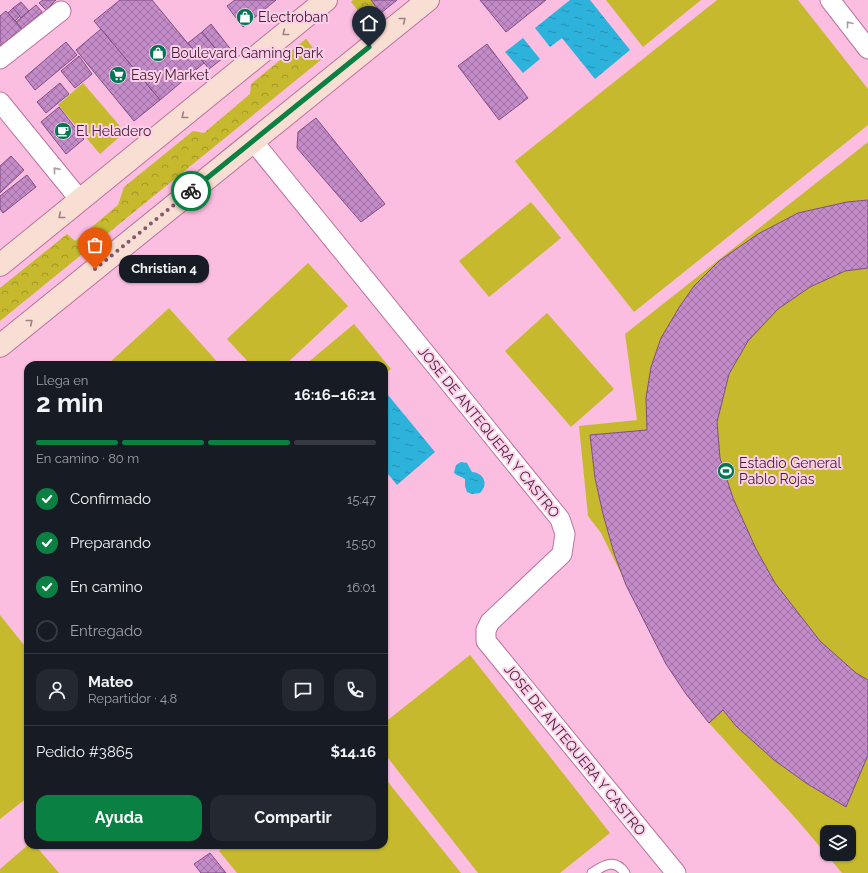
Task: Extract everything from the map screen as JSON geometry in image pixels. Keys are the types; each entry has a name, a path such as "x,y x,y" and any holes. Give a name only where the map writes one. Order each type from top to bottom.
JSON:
{"main road":[{"path":"0,346 428,0"},
{"path":"0,266 318,2"}],"street":[{"path":"830,0 868,49"},
{"path":"0,59 61,11"},
{"path":"0,102 80,200"},
{"name":"JOSE DE ANTEQUERA Y CASTRO","path":"253,141 560,519 565,534 562,554 490,622 486,630 486,641 676,873"}],"lane":[{"path":"592,873 605,865 613,864 621,867 625,873"}],"green space":[{"path":"353,0 394,0 367,22 351,2"},
{"path":"606,0 701,0 643,47"},
{"path":"717,0 798,0 868,89 868,125 634,312 515,161"},
{"path":"306,39 322,59 0,321 0,288 67,234 75,241 118,205 124,187 193,131 204,133 250,94 251,84"},
{"path":"83,83 125,132 100,154 58,105"},
{"name":"Estadio General Pablo Rojas","path":"868,142 868,873 842,873 832,861 856,861 856,825 820,825 820,847 709,723 686,694 666,664 601,533 588,516 579,426 637,420 625,334"},
{"path":"531,202 561,238 489,297 459,261"},
{"path":"308,263 348,306 289,361 247,361 227,339"},
{"path":"169,308 216,361 111,361"},
{"path":"547,313 614,389 571,427 505,351"},
{"path":"354,324 384,361 310,361"},
{"path":"0,615 24,645 24,800 0,819"},
{"path":"470,655 610,833 560,873 478,873 388,758 388,720"},
{"path":"388,782 461,873 237,873 219,851 221,849 388,849"},
{"path":"24,848 38,849 59,873 0,873 0,869"}],"water":[{"path":"570,0 590,0 630,50 595,79 562,38 550,47 535,28"},
{"path":"523,38 540,59 523,73 505,52"},
{"path":"388,395 435,452 397,485 388,474"},
{"path":"461,462 467,463 472,472 480,474 484,480 485,483 483,490 480,493 472,494 467,492 465,479 454,473 456,465"}],"building":[{"path":"43,0 56,0 46,10 39,3"},
{"name":"Boulevard Gaming Park","path":"120,0 152,0 204,63 160,100 94,21"},
{"name":"Electroban","path":"235,0 276,0 243,27 227,6"},
{"path":"371,0 397,0 381,13"},
{"path":"480,0 546,0 506,32"},
{"path":"21,2 29,11 21,18 13,8"},
{"path":"36,5 42,12 22,29 16,22"},
{"path":"13,8 20,16 15,21 8,13"},
{"path":"6,11 22,29 0,46 0,16"},
{"path":"211,24 232,51 223,58 202,32"},
{"name":"Easy Market","path":"101,29 160,100 134,121 76,50"},
{"path":"202,32 223,58 209,69 188,43"},
{"path":"66,42 77,55 35,90 25,77"},
{"path":"487,44 528,98 499,120 458,66"},
{"path":"79,56 92,74 75,88 61,71"},
{"path":"60,83 69,94 46,113 37,102"},
{"name":"El Heladero","path":"59,107 84,139 66,154 41,122"},
{"path":"316,118 385,204 361,222 297,148 298,132"},
{"path":"11,156 24,170 0,193 0,166"},
{"path":"27,175 36,187 3,213 0,209 0,196"},
{"path":"868,200 868,268 845,271 810,287 778,309 748,341 729,374 717,422 720,458 733,498 756,549 775,583 820,641 856,673 868,680 868,755 846,807 806,783 774,760 736,726 723,710 709,723 686,694 666,664 626,585 614,553 595,478 590,435 647,430 646,398 651,367 661,338 694,286 719,261 758,234 798,213 847,202"},
{"path":"210,853 226,873 201,873 194,864"}],"way so far":[{"path":"95,269 191,191"}],"place":[{"name":"Electroban","path":"245,17"},
{"name":"Boulevard Gaming Park","path":"158,53"},
{"name":"Easy Market","path":"118,75"},
{"name":"El Heladero","path":"63,131"},
{"name":"Christian 4","path":"95,269"},
{"name":"Estadio General Pablo Rojas","path":"726,471"}],"route":[{"path":"191,191 369,47"}]}
